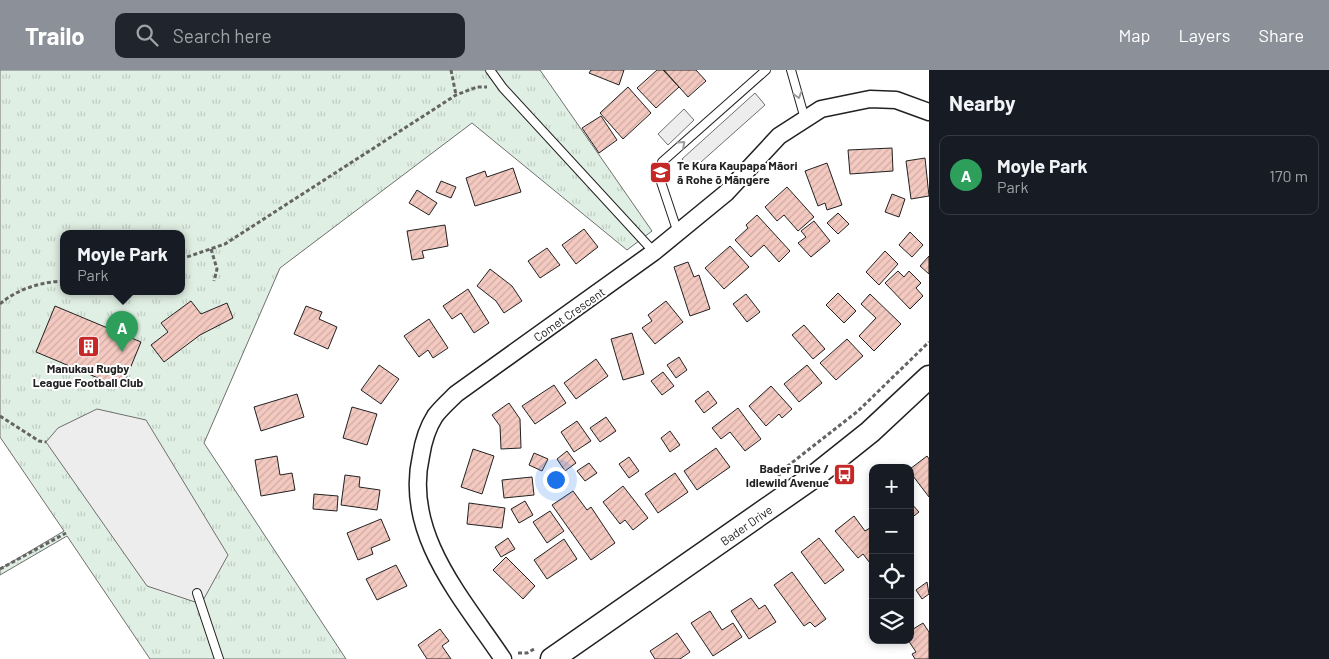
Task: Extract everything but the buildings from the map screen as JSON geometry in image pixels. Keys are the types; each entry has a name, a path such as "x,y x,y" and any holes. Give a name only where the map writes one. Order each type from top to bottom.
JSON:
{"main road":[{"name":"Bader Drive","path":"552,659 816,476 870,432 929,377"}],"street":[{"name":"Comet Crescent","path":"503,659 437,559 425,533 419,505 417,472 423,444 435,417 456,394 678,233 726,193 779,136 821,109 870,99 896,100 929,112"}],"lane":[{"path":"490,70 503,88 654,252"},
{"path":"678,233 659,176 662,162 766,70"},
{"path":"791,70 805,119"},
{"path":"198,593 219,659"}],"path":[{"path":"451,70 456,95"},
{"path":"185,258 225,244 456,95 477,87 503,88"},
{"path":"211,249 217,269 214,281"},
{"path":"0,304 10,295 48,282 60,281"},
{"path":"780,472 858,411 929,342"},
{"path":"0,416 39,441 46,442"},
{"path":"0,570 66,533"}],"green space":[{"path":"0,70 540,70 652,231 627,250 472,123 280,268 204,443 346,659 150,659 67,536 0,575 0,569 64,531 0,437"}],"shaded area":[{"path":"755,93 765,105 692,170 682,159"},
{"path":"684,109 694,120 668,145 658,134"},
{"path":"97,409 146,420 228,555 201,604 147,586 46,442 58,428"}],"place":[{"name":"Te Kura Kaupapa Māori ā Rohe ō Māngere","path":"661,172"},
{"name":"Manukau Rugby League Football Club","path":"88,347"},
{"name":"Moyle Park","path":"122,352"},
{"name":"Bader Drive / Idlewild Avenue","path":"845,475"}]}
